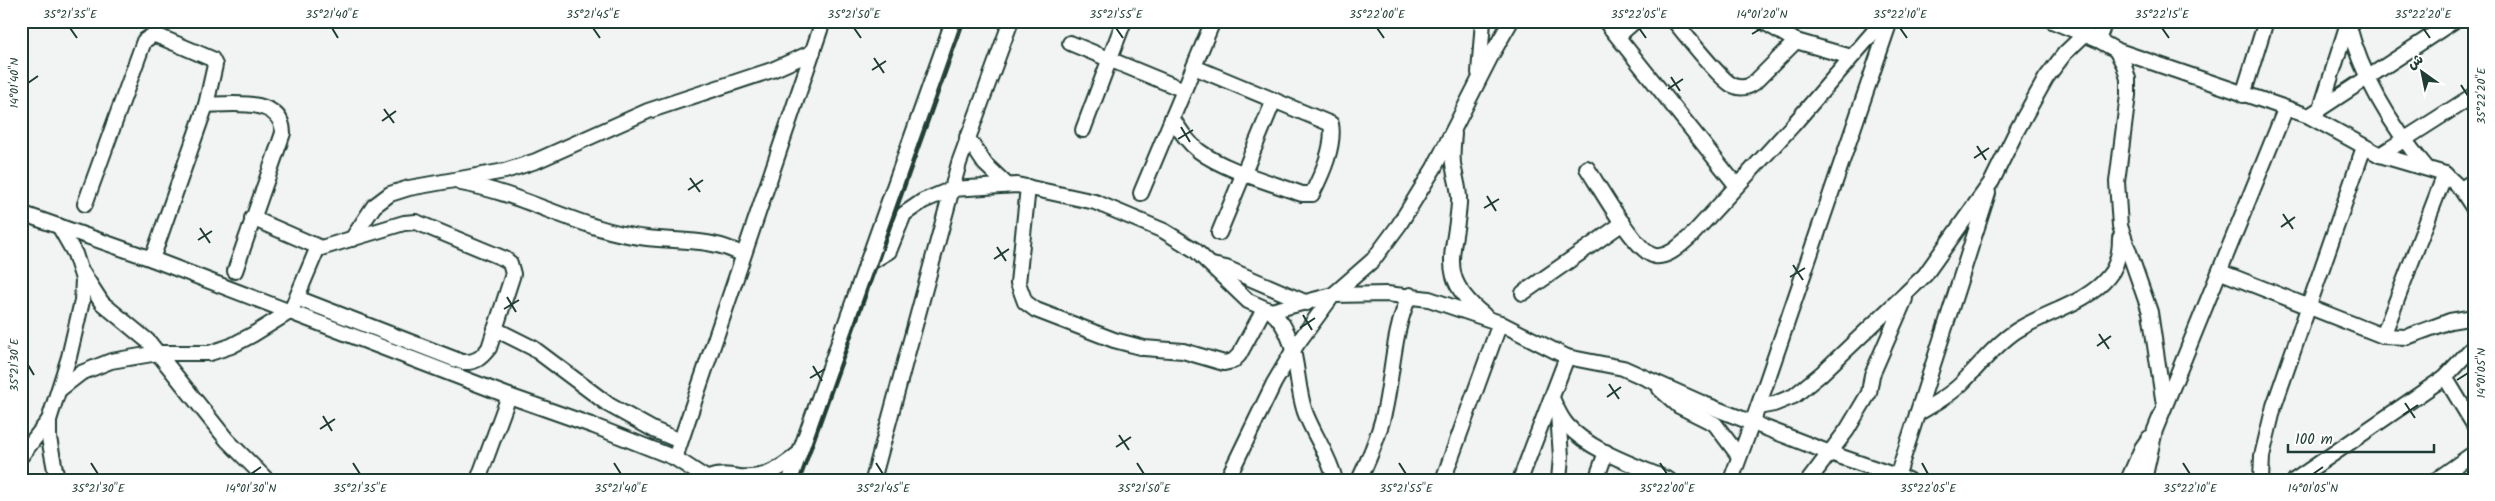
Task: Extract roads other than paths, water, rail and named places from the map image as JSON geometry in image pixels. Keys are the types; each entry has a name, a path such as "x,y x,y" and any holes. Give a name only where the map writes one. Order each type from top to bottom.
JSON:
{"street":[{"path":"675,458 824,21"},
{"path":"790,480 953,21"},
{"path":"874,480 967,137 1011,21"},
{"path":"1083,130 1124,21"},
{"path":"1141,193 1213,21"},
{"path":"1478,81 1483,21"},
{"path":"1227,480 1274,383 1294,349 1333,295 1372,260 1386,244 1414,202 1512,21"},
{"path":"1606,21 1736,185"},
{"path":"1618,36 1635,21"},
{"path":"1674,21 1726,81 1739,88 1748,87 1754,83 1796,41"},
{"path":"1762,21 1796,41 1850,57"},
{"path":"1588,168 1623,223 1646,253 1662,256 1673,251 1691,236 1793,125 1883,21"},
{"path":"1731,480 1758,407 1890,21"},
{"path":"2052,21 2091,37 2116,50 2285,110 2309,116 2380,155 2446,174 2461,189 2474,210"},
{"path":"1028,187 1018,283 1022,297 1030,306 1114,340 1144,348 1183,351 1224,363 1233,361 1240,355 1268,310 1307,303 1333,295 1410,296 1447,304 1495,321 1567,357 1616,366 1830,453 1900,478 1917,414 1992,181 2017,130 2046,78 2065,53 2091,37 2105,21"},
{"path":"2243,95 2266,21"},
{"path":"2309,116 2454,21"},
{"path":"2348,22 2359,62 2405,139 2426,167"},
{"path":"2321,108 2348,22"},
{"path":"84,204 144,41 148,37 158,36 209,57 214,62 206,104 152,259"},
{"path":"1070,43 1184,90"},
{"path":"1917,414 1943,399 1960,385 1996,346 2016,331 2077,300 2109,277 2118,259 2120,226 2117,182 2128,95 2128,79 2124,65 2116,50"},
{"path":"352,239 374,206 390,194 409,188 506,171 536,161 648,111 772,70 813,52"},
{"path":"1172,118 1183,135 1200,152 1245,173 1302,194 1312,194 1323,172 1333,131 1332,124 1194,67"},
{"path":"2380,155 2474,95"},
{"path":"1219,233 1274,100"},
{"path":"206,104 252,105 268,109 281,118 284,134 252,218 235,271"},
{"path":"2144,480 2155,430 2164,406 2221,272 2285,110"},
{"path":"1454,129 1453,168 1460,202 1452,246 1451,270 1470,300 1495,321"},
{"path":"967,137 985,164 1006,184"},
{"path":"2261,480 2262,456 2274,406 2364,147"},
{"path":"2383,336 2446,174"},
{"path":"448,181 505,193 574,221 609,231 646,238 715,243 743,255"},
{"path":"1758,407 1774,404 1794,396 1821,374 1908,292 1925,275 1992,181"},
{"path":"2461,189 2474,181"},
{"path":"866,264 889,251 904,214 923,201 952,189 1006,184 1028,187 1115,208 1164,231 1195,250 1248,301 1268,310 1284,325 1294,349 1306,412 1326,452 1335,480"},
{"path":"21,213 152,259 509,396 594,426 675,458 685,473 708,479 722,474 742,477 771,474 798,454"},
{"path":"252,218 318,248 404,223 416,222 505,259 510,263 513,274 489,348 482,357 472,362 462,362 297,298"},
{"path":"1523,293 1623,223"},
{"path":"59,226 82,272 102,303 136,329 158,353 227,440 267,480"},
{"path":"2120,226 2150,312 2164,406"},
{"path":"59,390 81,373 94,367 158,353 210,353 238,342 291,311 318,248"},
{"path":"1212,266 1226,268 1307,303"},
{"path":"57,480 49,438 49,420 69,357 82,301 82,272"},
{"path":"2221,272 2383,336 2407,338 2450,321 2474,317"},
{"path":"1809,480 1830,453 1868,393 1872,375 1908,292"},
{"path":"1359,480 1382,422 1399,328 1410,296"},
{"path":"1443,480 1495,321"},
{"path":"495,329 538,352 609,405 654,430 680,441"},
{"path":"2295,480 2445,377 2474,346"},
{"path":"1520,480 1567,357"},
{"path":"2445,377 2474,425"},
{"path":"1655,383 1673,401 1715,424 1739,456"},
{"path":"478,480 509,396"},
{"path":"1552,398 1558,412 1568,426 1606,452 1669,480"},
{"path":"1558,412 1561,457 1560,480"},
{"path":"21,456 49,420"},
{"path":"2128,480 2142,448 2155,430"},
{"path":"1596,480 1606,452"},
{"path":"2436,480 2474,453"},
{"path":"1817,480 1821,466"}],"railway":[{"path":"800,480 964,21"}]}
